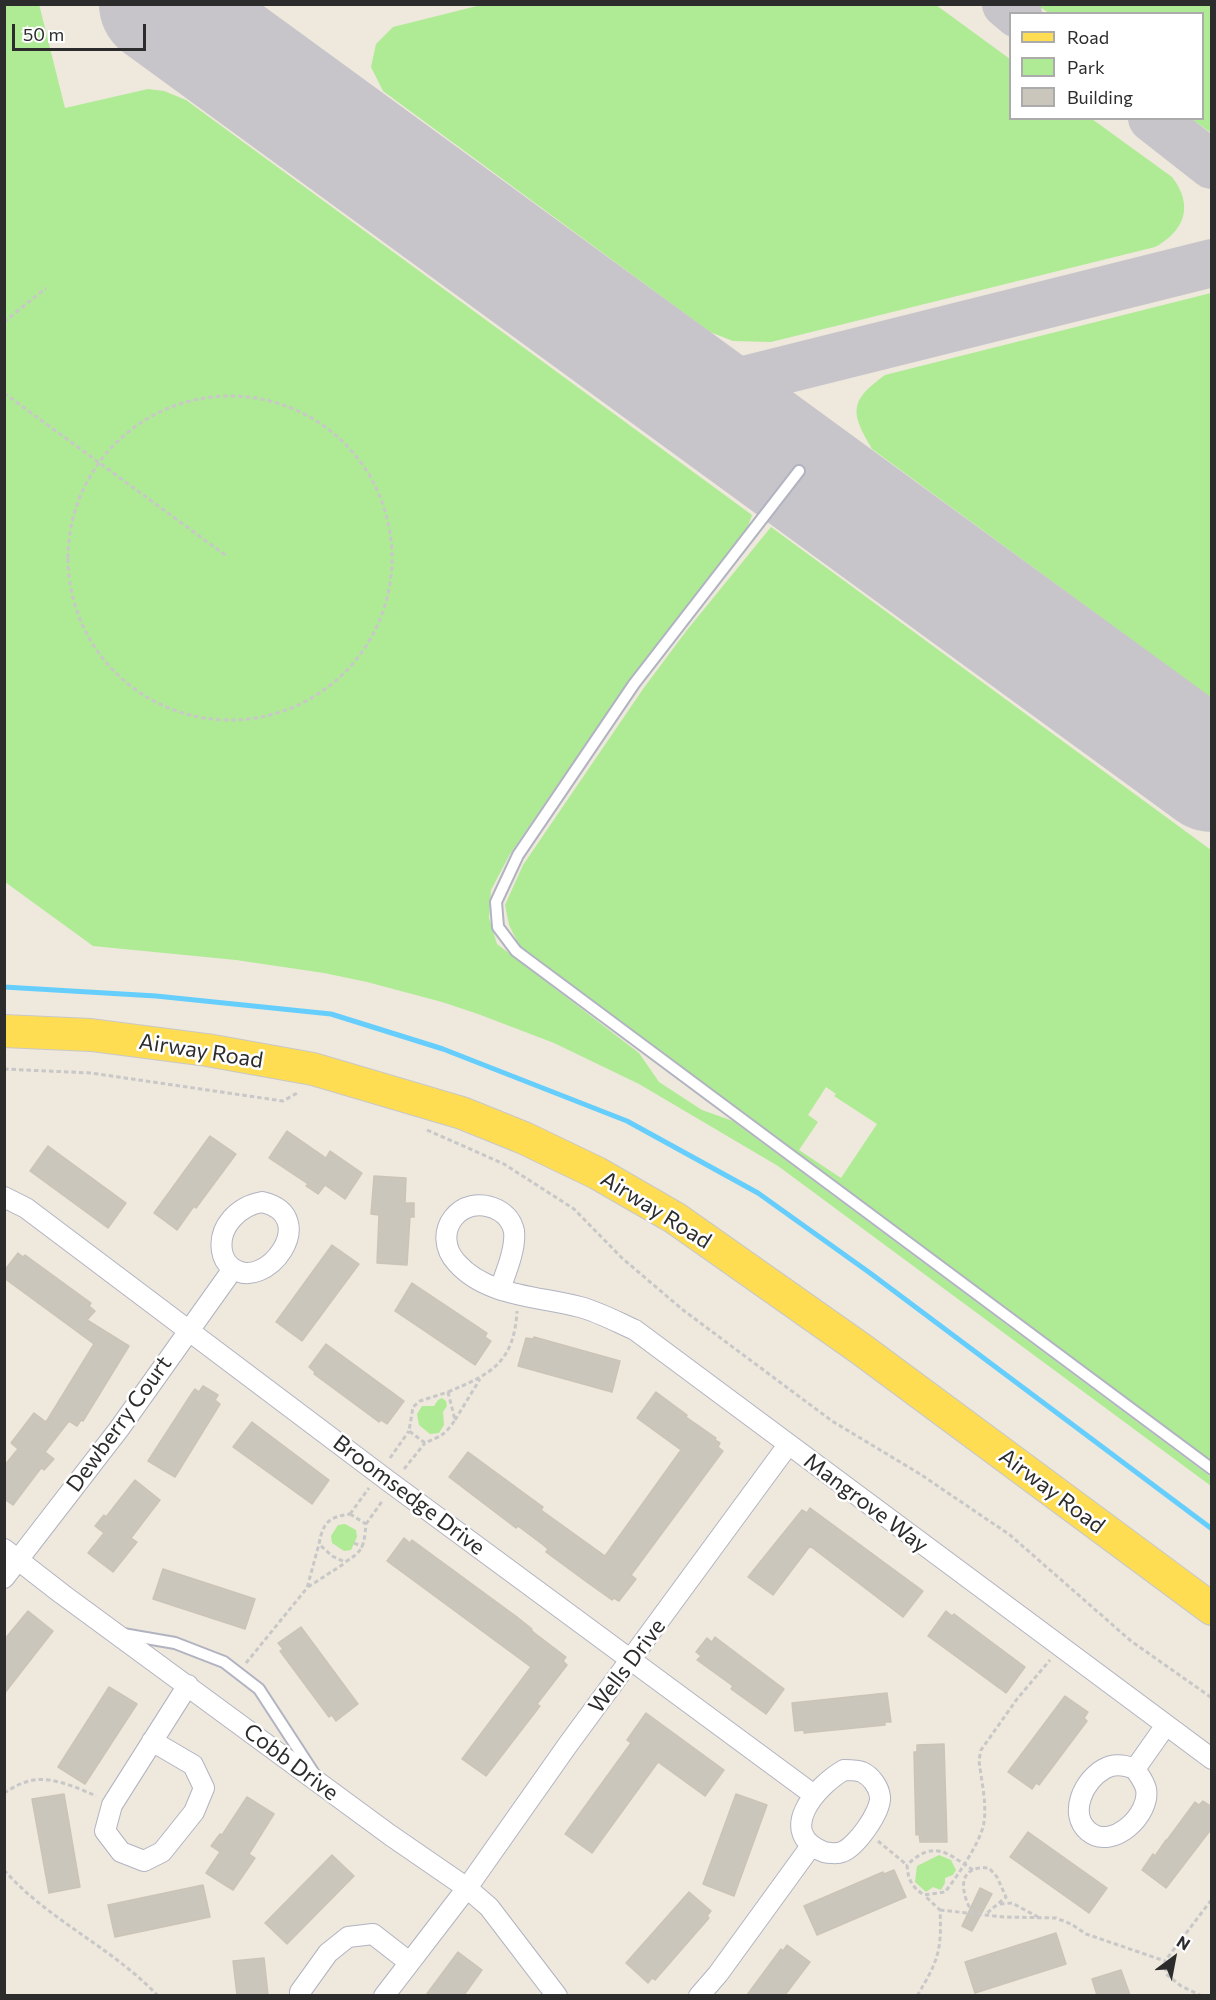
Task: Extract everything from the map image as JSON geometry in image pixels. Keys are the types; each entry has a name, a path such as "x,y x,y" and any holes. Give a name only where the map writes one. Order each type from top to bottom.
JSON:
{"main road":[{"name":"Airway Road","path":"4,1030 91,1035 195,1048 313,1069 462,1113 534,1143 597,1173 675,1218 861,1350 1212,1609"}],"street":[{"name":"Broomsedge Drive","path":"4,1197 26,1208 387,1480 814,1795"},
{"name":"Dewberry Court","path":"4,1578 11,1554 119,1429 233,1269"},
{"name":"Mangrove Way","path":"509,1292 581,1307 635,1330 1212,1759"},
{"name":"Wells Drive","path":"384,1995 467,1888 567,1746 788,1445"},
{"name":"Cobb Drive","path":"11,1554 390,1835 467,1888 489,1907 557,1995"},
{"path":"152,1741 193,1765 204,1788 194,1812 162,1852 144,1861 121,1852 105,1831 112,1805 152,1741 188,1685"},
{"path":"1135,1768 1166,1725"},
{"path":"844,1770 861,1772 875,1782 880,1798 865,1831 854,1845 841,1852 827,1853 811,1846 803,1835 801,1819 806,1806 829,1778 844,1770"},
{"path":"699,1995 725,1965 811,1846"},
{"path":"300,1995 328,1953 348,1937 373,1934 409,1962"}],"lane":[{"path":"799,471 634,684 525,845 496,902 498,927 516,951 1212,1469"},
{"path":"116,1633 175,1643 224,1662 259,1689 319,1782"}],"path":[{"path":"4,322 46,288"},
{"path":"4,393 228,557"},
{"path":"209,395 266,399 319,421 357,455 382,500 385,510 393,550 388,601 367,648 333,686 288,711 238,721 187,716 140,695 99,656 73,605 66,549 79,494 99,462 110,446 155,412 209,395"},
{"path":"307,1588 325,1524 332,1518 350,1514 369,1487 387,1480 407,1467 425,1443 447,1433 481,1378 501,1360 514,1334 509,1292"},
{"path":"238,1673 307,1588 359,1554 363,1547 366,1524 385,1498 390,1455 409,1431 413,1407 420,1401 481,1378"},
{"path":"448,1392 455,1420"},
{"path":"442,1429 447,1433"},
{"path":"409,1431 425,1443"},
{"path":"350,1514 366,1524"},
{"path":"354,1543 363,1547"},
{"path":"319,1544 332,1556 345,1562"},
{"path":"924,1895 945,1892 964,1864 984,1823 979,1760 981,1750 1017,1699 1061,1648"},
{"path":"4,1793 26,1781 50,1780 82,1790 112,1805"},
{"path":"865,1831 907,1865 908,1876 913,1887 940,1911 1056,1918 1086,1934 1165,1962"},
{"path":"907,1865 927,1851 936,1850 950,1854 973,1870"},
{"path":"973,1914 965,1900 963,1889 967,1876 980,1867 989,1868 997,1877 1005,1897 985,1915"},
{"path":"4,1870 57,1918 129,1968 158,1995"},
{"path":"1202,1995 1181,1986 1166,1974 1165,1962 1212,1899"},
{"path":"999,1904 1012,1903 1025,1908 1039,1918"},
{"path":"917,1995 934,1969 942,1941 940,1911"}],"green space":[{"path":"39,4 65,108 148,89 164,91 186,100 752,515 745,535 606,714 510,854 491,890 489,918 497,944 639,1053 659,1082 702,1110 733,1121 1211,1477 1211,1486 778,1166 639,1084 554,1043 478,1014 367,982 236,960 93,946 5,882 4,5"},
{"path":"481,5 936,5 1009,58 1009,120 1093,120 1172,177 1183,198 1183,216 1173,233 1155,247 771,342 733,341 710,332 383,91 371,67 376,44 393,27"},
{"path":"1037,5 1211,5 1211,133 1193,120 1204,120 1204,12 1048,12"},
{"path":"1212,293 1211,698 872,449 860,425 857,408 865,392 885,375"},
{"path":"771,527 1211,850 1211,1463 539,963 519,945 509,925 505,905 523,865 643,689 687,630","holes":["826,1087 836,1094 834,1096 877,1124 841,1178 799,1150 818,1122 808,1115"]},
{"path":"442,1398 446,1401 447,1406 443,1412 444,1425 439,1433 430,1434 419,1425 417,1414 422,1406 434,1406"},
{"path":"345,1524 356,1530 357,1537 351,1550 344,1551 332,1543 331,1536 338,1525"},
{"path":"939,1855 951,1860 956,1870 953,1875 945,1878 941,1890 933,1887 926,1892 915,1882 917,1866"}],"building":[{"path":"287,1131 326,1158 330,1151 362,1173 345,1199 325,1185 318,1194 306,1186 308,1184 269,1158"},
{"path":"210,1136 236,1154 177,1230 154,1213"},
{"path":"48,1146 126,1203 108,1228 30,1171"},
{"path":"374,1176 406,1178 405,1203 414,1203 414,1217 410,1217 407,1265 377,1263 379,1215 371,1214"},
{"path":"332,1245 359,1264 302,1341 276,1322"},
{"path":"18,1253 23,1257 25,1255 91,1303 89,1306 95,1311 87,1320 129,1346 83,1421 81,1420 77,1426 69,1421 45,1452 54,1459 44,1470 41,1468 13,1505 4,1499 4,1466 18,1449 11,1443 34,1413 46,1422 94,1344 4,1278 4,1271"},
{"path":"412,1283 487,1333 485,1337 491,1341 475,1365 395,1311"},
{"path":"534,1337 620,1361 612,1392 518,1366 526,1338 533,1339"},
{"path":"326,1344 404,1401 387,1424 381,1420 379,1422 314,1374 315,1372 309,1367"},
{"path":"203,1386 218,1395 215,1400 220,1404 175,1477 148,1461 192,1393 195,1389 199,1392"},
{"path":"656,1392 716,1438 715,1440 720,1443 718,1447 723,1451 631,1575 636,1579 619,1601 614,1598 612,1600 584,1580 546,1552 548,1549 542,1544 518,1526 516,1528 449,1477 468,1452 543,1507 541,1510 605,1556 681,1450 637,1418"},
{"path":"252,1422 329,1480 312,1504 233,1447"},
{"path":"135,1480 160,1500 131,1538 137,1542 113,1572 88,1553 104,1533 95,1526 104,1515 106,1517"},
{"path":"810,1508 923,1591 903,1617 810,1546 773,1595 748,1577 802,1510 807,1513"},
{"path":"404,1538 410,1543 412,1540 517,1617 566,1657 563,1661 567,1665 537,1704 540,1706 486,1776 462,1759 531,1667 387,1561"},
{"path":"163,1569 255,1599 245,1629 153,1599"},
{"path":"28,1611 53,1631 4,1694 4,1640"},
{"path":"946,1611 952,1616 954,1614 1025,1667 1006,1693 928,1636"},
{"path":"301,1627 358,1704 336,1721 332,1715 329,1717 280,1651 283,1649 278,1643"},
{"path":"715,1637 784,1689 766,1714 731,1689 733,1686 697,1660 701,1656 696,1652 707,1638 712,1642"},
{"path":"109,1687 137,1704 85,1784 58,1767"},
{"path":"887,1693 891,1722 885,1722 885,1725 804,1733 804,1730 795,1731 792,1703"},
{"path":"1065,1696 1088,1712 1084,1718 1087,1721 1039,1785 1036,1783 1032,1789 1008,1772"},
{"path":"646,1713 724,1770 705,1796 658,1762 592,1853 565,1834 631,1743 627,1740"},
{"path":"944,1744 947,1842 920,1842 919,1834 916,1835 914,1752 917,1752 917,1745"},
{"path":"64,1794 80,1887 49,1893 32,1799"},
{"path":"736,1794 767,1805 734,1896 703,1884"},
{"path":"247,1797 274,1814 249,1854 255,1858 233,1890 206,1873 220,1852 211,1846 220,1834 222,1835"},
{"path":"1203,1801 1212,1807 1212,1828 1166,1888 1142,1870 1195,1802 1199,1805"},
{"path":"1028,1832 1107,1888 1089,1913 1010,1857"},
{"path":"332,1855 354,1876 287,1944 265,1923"},
{"path":"894,1870 906,1897 817,1935 804,1906 883,1872 884,1874"},
{"path":"203,1885 210,1917 115,1937 108,1905"},
{"path":"980,1888 992,1894 972,1931 962,1926"},
{"path":"689,1892 711,1911 707,1916 709,1918 655,1980 652,1978 648,1983 626,1963"},
{"path":"1056,1933 1066,1964 975,1993 965,1962"},
{"path":"787,1945 810,1962 785,1995 747,1995 781,1949 783,1951"},
{"path":"458,1952 482,1970 464,1995 426,1995"},
{"path":"264,1958 268,1995 237,1995 233,1961"},
{"path":"1121,1970 1130,1995 1097,1995 1092,1979"}],"waterway":[{"path":"4,987 156,996 331,1014 443,1049 627,1121 758,1193 870,1273 1212,1529"}],"taxiway":[{"path":"180,20 240,4"},
{"path":"1006,4 1016,12"},
{"path":"1155,120 1212,165"},
{"path":"692,393 1212,263"}],"runway":[{"path":"159,4 1212,772"}]}
